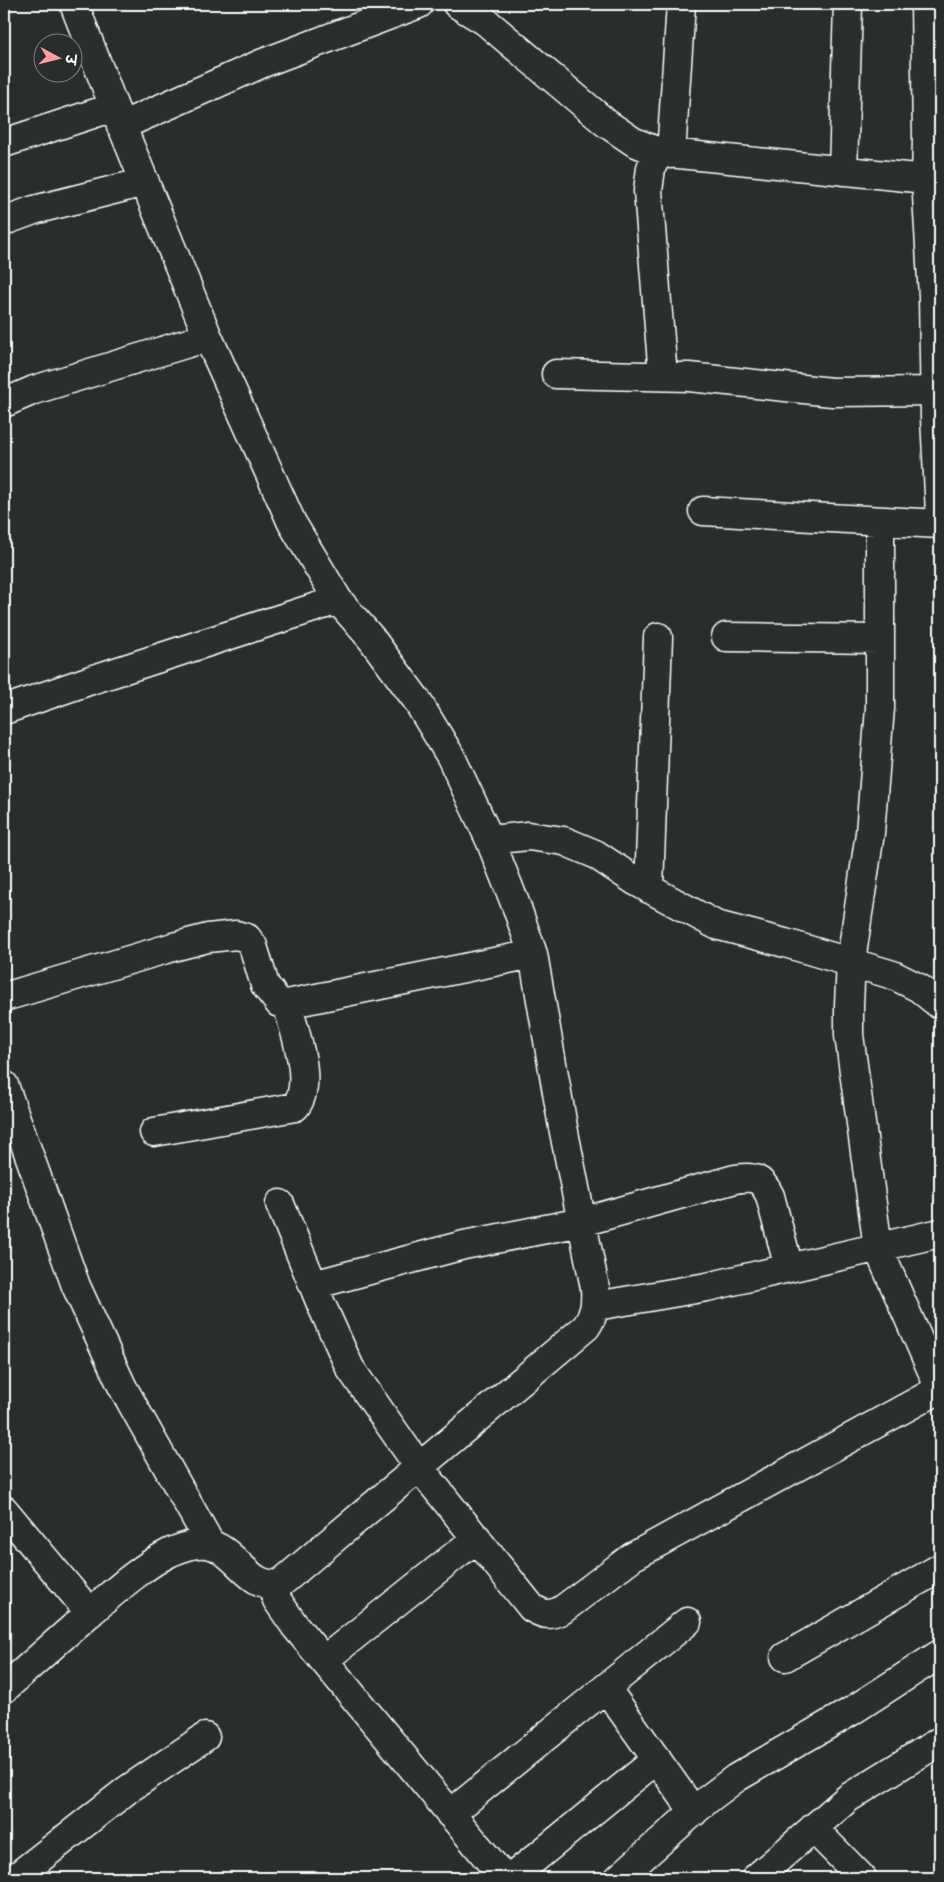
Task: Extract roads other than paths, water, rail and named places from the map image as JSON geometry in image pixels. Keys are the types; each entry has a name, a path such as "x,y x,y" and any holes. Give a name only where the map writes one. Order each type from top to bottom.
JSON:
{"street":[{"path":"4,1689 125,1582 170,1553 195,1544 211,1545 229,1554 261,1583 272,1586 281,1583 586,1327 591,1320 596,1306 595,1288 533,954 518,908 490,840 451,757 416,699 371,638 338,600 292,523 208,337 74,4"},
{"path":"4,143 118,116 420,4"},
{"path":"457,4 485,21 606,123 634,142 665,153 926,179"},
{"path":"663,376 648,192 651,168 665,153 681,4"},
{"path":"843,171 848,4"},
{"path":"925,4 934,138 926,179 937,326 935,391 940,514"},
{"path":"4,221 34,210 145,182"},
{"path":"4,403 34,390 208,337"},
{"path":"556,374 699,378 832,392 935,391"},
{"path":"704,512 940,524"},
{"path":"280,1204 350,1368 419,1467 532,1608 544,1615 552,1615 562,1610 632,1557 940,1388 878,1248 849,1035 848,1005 852,961 870,832 880,708 880,521"},
{"path":"4,710 90,680 338,600"},
{"path":"649,889 658,637"},
{"path":"726,637 880,639"},
{"path":"490,840 528,836 564,842 594,854 649,889 716,926 852,961 893,975 919,988 940,1005"},
{"path":"4,997 173,947 208,938 236,935 247,938 253,946 265,985 272,996 279,1003 287,1004 533,954"},
{"path":"154,1132 295,1107 301,1100 304,1076 300,1052 287,1004"},
{"path":"4,1085 76,1286 122,1386 211,1545"},
{"path":"313,1285 464,1246 582,1222 734,1179 749,1177 765,1184 790,1268"},
{"path":"596,1306 707,1287 940,1234"},
{"path":"4,1510 90,1613"},
{"path":"324,1660 477,1538"},
{"path":"785,1657 940,1568"},
{"path":"272,1586 277,1600 283,1609 504,1878"},
{"path":"450,1814 687,1622"},
{"path":"619,1878 736,1778 850,1712 940,1654"},
{"path":"606,1688 694,1812"},
{"path":"15,1878 127,1790 204,1737"},
{"path":"756,1878 848,1798 940,1741"},
{"path":"511,1878 657,1759"},
{"path":"814,1828 862,1878"}]}
